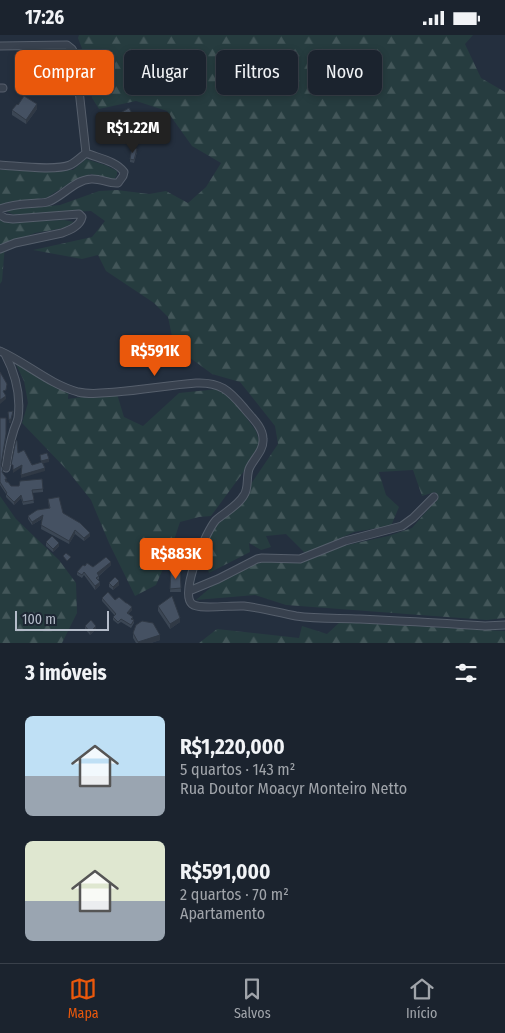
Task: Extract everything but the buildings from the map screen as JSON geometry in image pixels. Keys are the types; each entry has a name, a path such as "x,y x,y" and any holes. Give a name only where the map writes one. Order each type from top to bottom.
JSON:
{"street":[{"path":"0,46 67,45 72,49 75,53 86,153"},
{"path":"0,165 62,167 72,164 86,153"},
{"path":"0,209 13,205 47,203 64,191 89,179 114,183 118,183 121,180 124,172 122,169 113,163 86,153"},
{"path":"0,215 13,219 79,214 82,217 80,223 62,233 15,243 0,249"},
{"path":"2,352 10,364 16,382 19,405 18,419 10,445 6,468"},
{"path":"2,352 39,375 72,390 87,393 131,391 196,383 216,385 234,396 260,429 264,439 262,447 248,472 245,493 241,500 216,521 211,528 194,565 189,591 189,601 193,605 200,607 236,606 262,608 297,616 485,626 505,625"},
{"path":"189,591 257,559 269,557 304,558 345,541 402,526 414,518 434,497"}],"green space":[{"path":"79,35 473,35 465,44 481,78 505,92 505,618 487,620 286,605 255,595 196,600 217,582 262,557 301,563 343,546 388,536 412,528 437,499 435,492 422,496 413,470 379,472 386,495 399,507 391,526 354,532 306,554 286,534 266,536 271,547 261,550 249,543 250,552 209,573 202,554 211,531 253,481 278,444 275,426 240,382 212,374 174,346 168,317 154,303 106,271 98,255 82,259 33,250 92,237 105,221 91,211 15,215 5,211 60,205 99,191 117,190 149,194 166,191 188,203 206,187 221,163 192,146 167,111 136,101 99,109 92,95 114,95 114,50 83,50 78,38"},
{"path":"86,159 117,171 114,180 91,174 70,183 46,198 16,201 0,205 0,170 73,170"},
{"path":"0,219 12,222 64,220 74,222 64,228 35,233 5,245 2,281 0,284"},
{"path":"13,358 69,386 68,399 117,394 124,417 143,426 179,393 218,389 234,401 256,431 260,444 253,459 211,516 180,522 156,585 135,596 109,543 91,500 68,471 22,423 28,403 24,381"},
{"path":"0,496 16,519 59,560 76,583 77,613 62,643 0,643"},
{"path":"340,622 505,631 505,643 199,643 217,629 299,638 302,626 327,634"}]}
